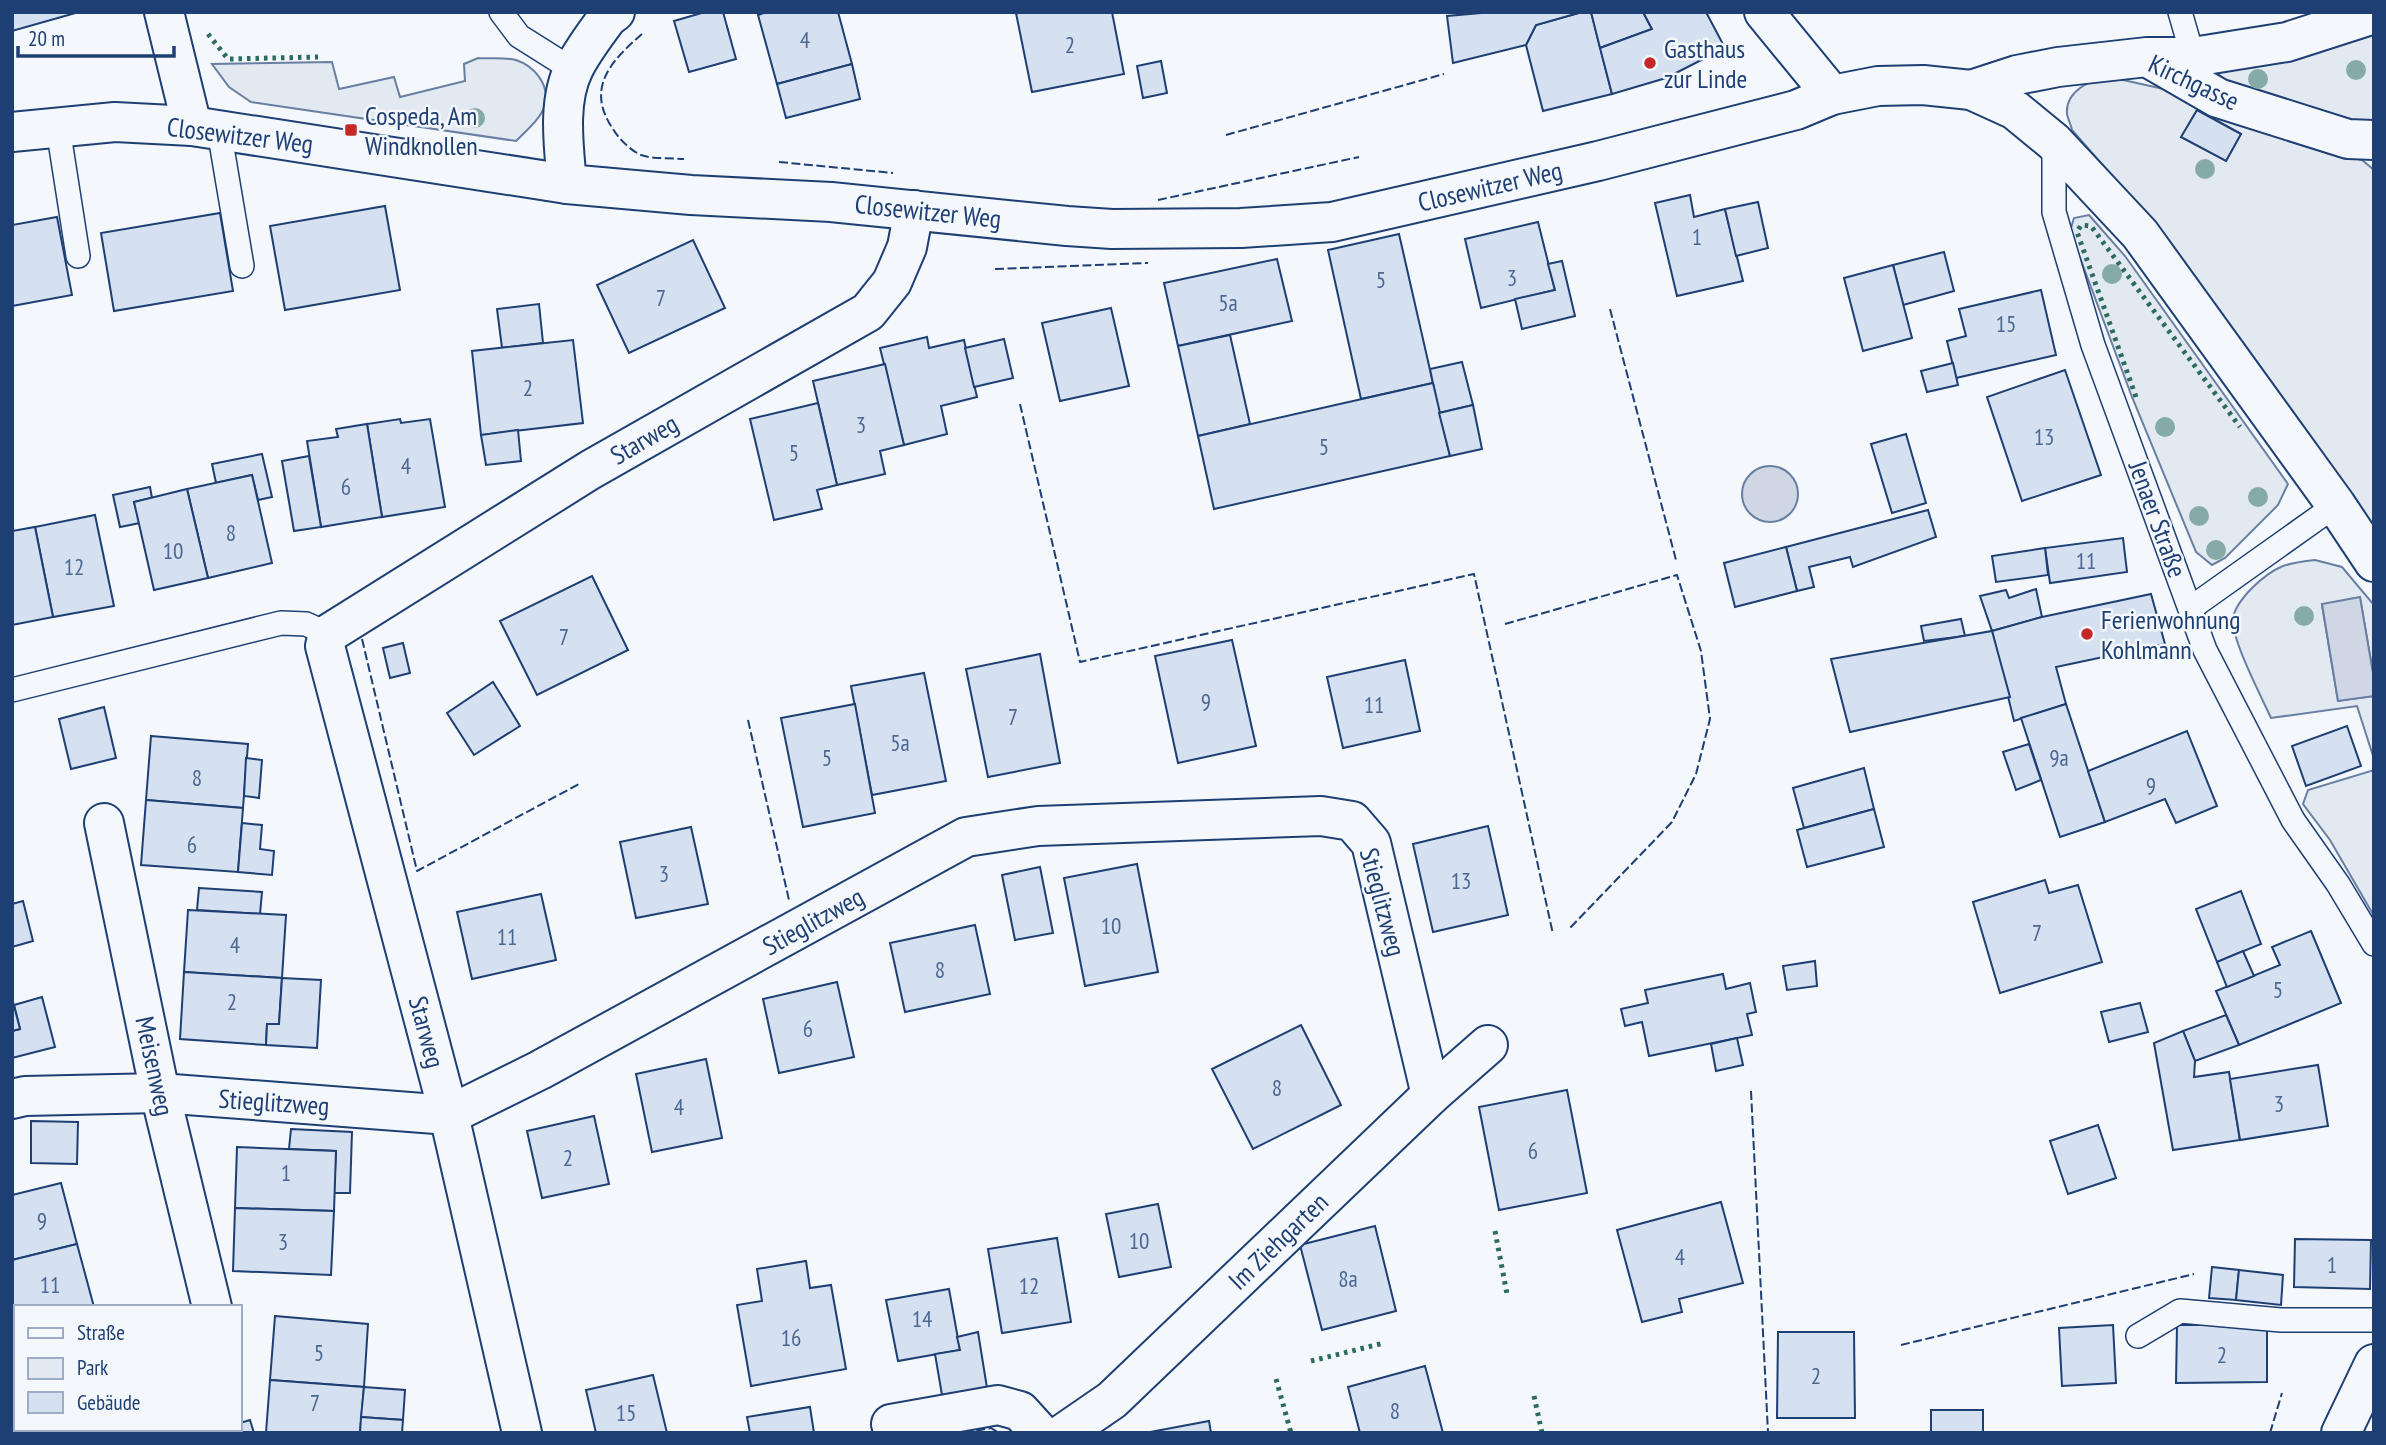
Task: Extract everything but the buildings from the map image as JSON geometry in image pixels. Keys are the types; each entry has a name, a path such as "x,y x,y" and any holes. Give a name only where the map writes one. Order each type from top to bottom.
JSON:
{"street":[{"path":"164,12 206,128"},
{"path":"568,184 565,97 573,70 608,17 615,12"},
{"path":"1764,12 1832,95 1889,86 1923,85 1971,90 2015,110 2054,142 2140,234 2336,505 2374,562"},
{"path":"2147,57 2193,57 2287,43 2364,15"},
{"name":"Kirchgasse","path":"1971,90 2017,75 2058,66 2147,57 2218,98 2348,139 2374,140"},
{"name":"Closewitzer Weg","path":"12,132 115,122 206,128 568,184 691,195 831,202 1112,229 1241,228 1332,222 1598,161 1796,110 1832,95"},
{"name":"Starweg","path":"522,1433 449,1115 325,646 328,634 590,470 868,312 892,282 907,247 914,210"},
{"name":"Stieglitzweg","path":"12,1099 25,1096 160,1093 449,1115 540,1070 966,837 1038,826 1321,816 1352,821 1371,843 1431,1095"},
{"name":"Meisenweg","path":"104,823 160,1093 212,1305"},
{"name":"Im Ziehgarten","path":"1064,1433 1112,1400 1431,1095 1488,1045"},
{"path":"2341,1433 2374,1364"},
{"path":"891,1424 998,1405 1020,1412 1040,1433"}],"lane":[{"path":"501,12 519,36 573,70"},
{"path":"2180,12 2193,57"},
{"path":"58,128 78,256"},
{"path":"206,128 242,266"},
{"name":"Jenaer Straße","path":"2054,142 2054,212 2085,318 2205,650 2293,820 2374,944"},
{"path":"2191,608 2336,505"},
{"path":"12,690 281,623 306,624 328,634"},
{"path":"2138,1336 2180,1311 2281,1320 2374,1320"}],"green space":[{"path":"2374,32 2374,125 2246,96 2210,68"},
{"path":"478,58 516,60 523,63 539,76 545,88 544,108 516,141 251,102 229,87 212,64 332,62 339,89 394,77 400,97 465,81 464,64"},
{"path":"2110,77 2168,90 2272,135 2362,160 2374,170 2374,526 2163,234 2072,130 2067,114 2070,99 2081,87","holes":["2197,110 2241,134 2226,161 2182,136"]},
{"path":"2089,215 2125,256 2288,484 2278,505 2225,558 2212,565 2196,552 2132,397 2070,231 2074,218"},
{"path":"2315,560 2342,567 2374,605 2374,679 2360,598 2322,605 2338,701 2374,696 2374,759 2357,706 2271,718 2236,639 2234,614 2253,587 2281,567"},
{"path":"2374,770 2374,916 2330,840 2303,804 2308,790"}],"shaded area":[{"path":"1764,466 1776,466 1786,470 1794,478 1798,494 1794,510 1786,518 1776,522 1764,522 1754,518 1746,510 1742,500 1742,488 1746,478 1754,470"},
{"path":"2360,597 2374,679 2374,696 2338,701 2322,604"}],"hedge":[{"path":"208,34 228,59 318,57"},
{"path":"2136,397 2077,232 2081,225 2091,226 2240,427"},
{"path":"1495,1231 1507,1294"},
{"path":"1311,1361 1384,1343"},
{"path":"1276,1379 1291,1433"},
{"path":"1534,1396 1542,1433"}],"fence":[{"path":"642,34 620,54 605,76 601,101 605,114 618,137 637,153 651,157 684,159"},
{"path":"1226,135 1444,74"},
{"path":"1158,200 1359,157"},
{"path":"779,162 893,173"},
{"path":"995,269 1148,263"},
{"path":"1610,309 1676,560"},
{"path":"1020,404 1080,662 1474,574 1553,934"},
{"path":"1505,624 1677,575 1701,651 1710,719 1696,774 1672,822 1570,928"},
{"path":"362,639 417,871 579,784"},
{"path":"748,720 789,900"},
{"path":"1751,1091 1768,1433"},
{"path":"1901,1345 2194,1274"},
{"path":"2270,1433 2282,1393"},
{"path":"964,1433 991,1428 999,1433"}],"place":[{"name":"Gasthaus zur Linde","path":"1650,63"},
{"name":"Cospeda, Am Windknollen","path":"351,130"},
{"name":"Ferienwohnung Kohlmann","path":"2087,634"}]}
